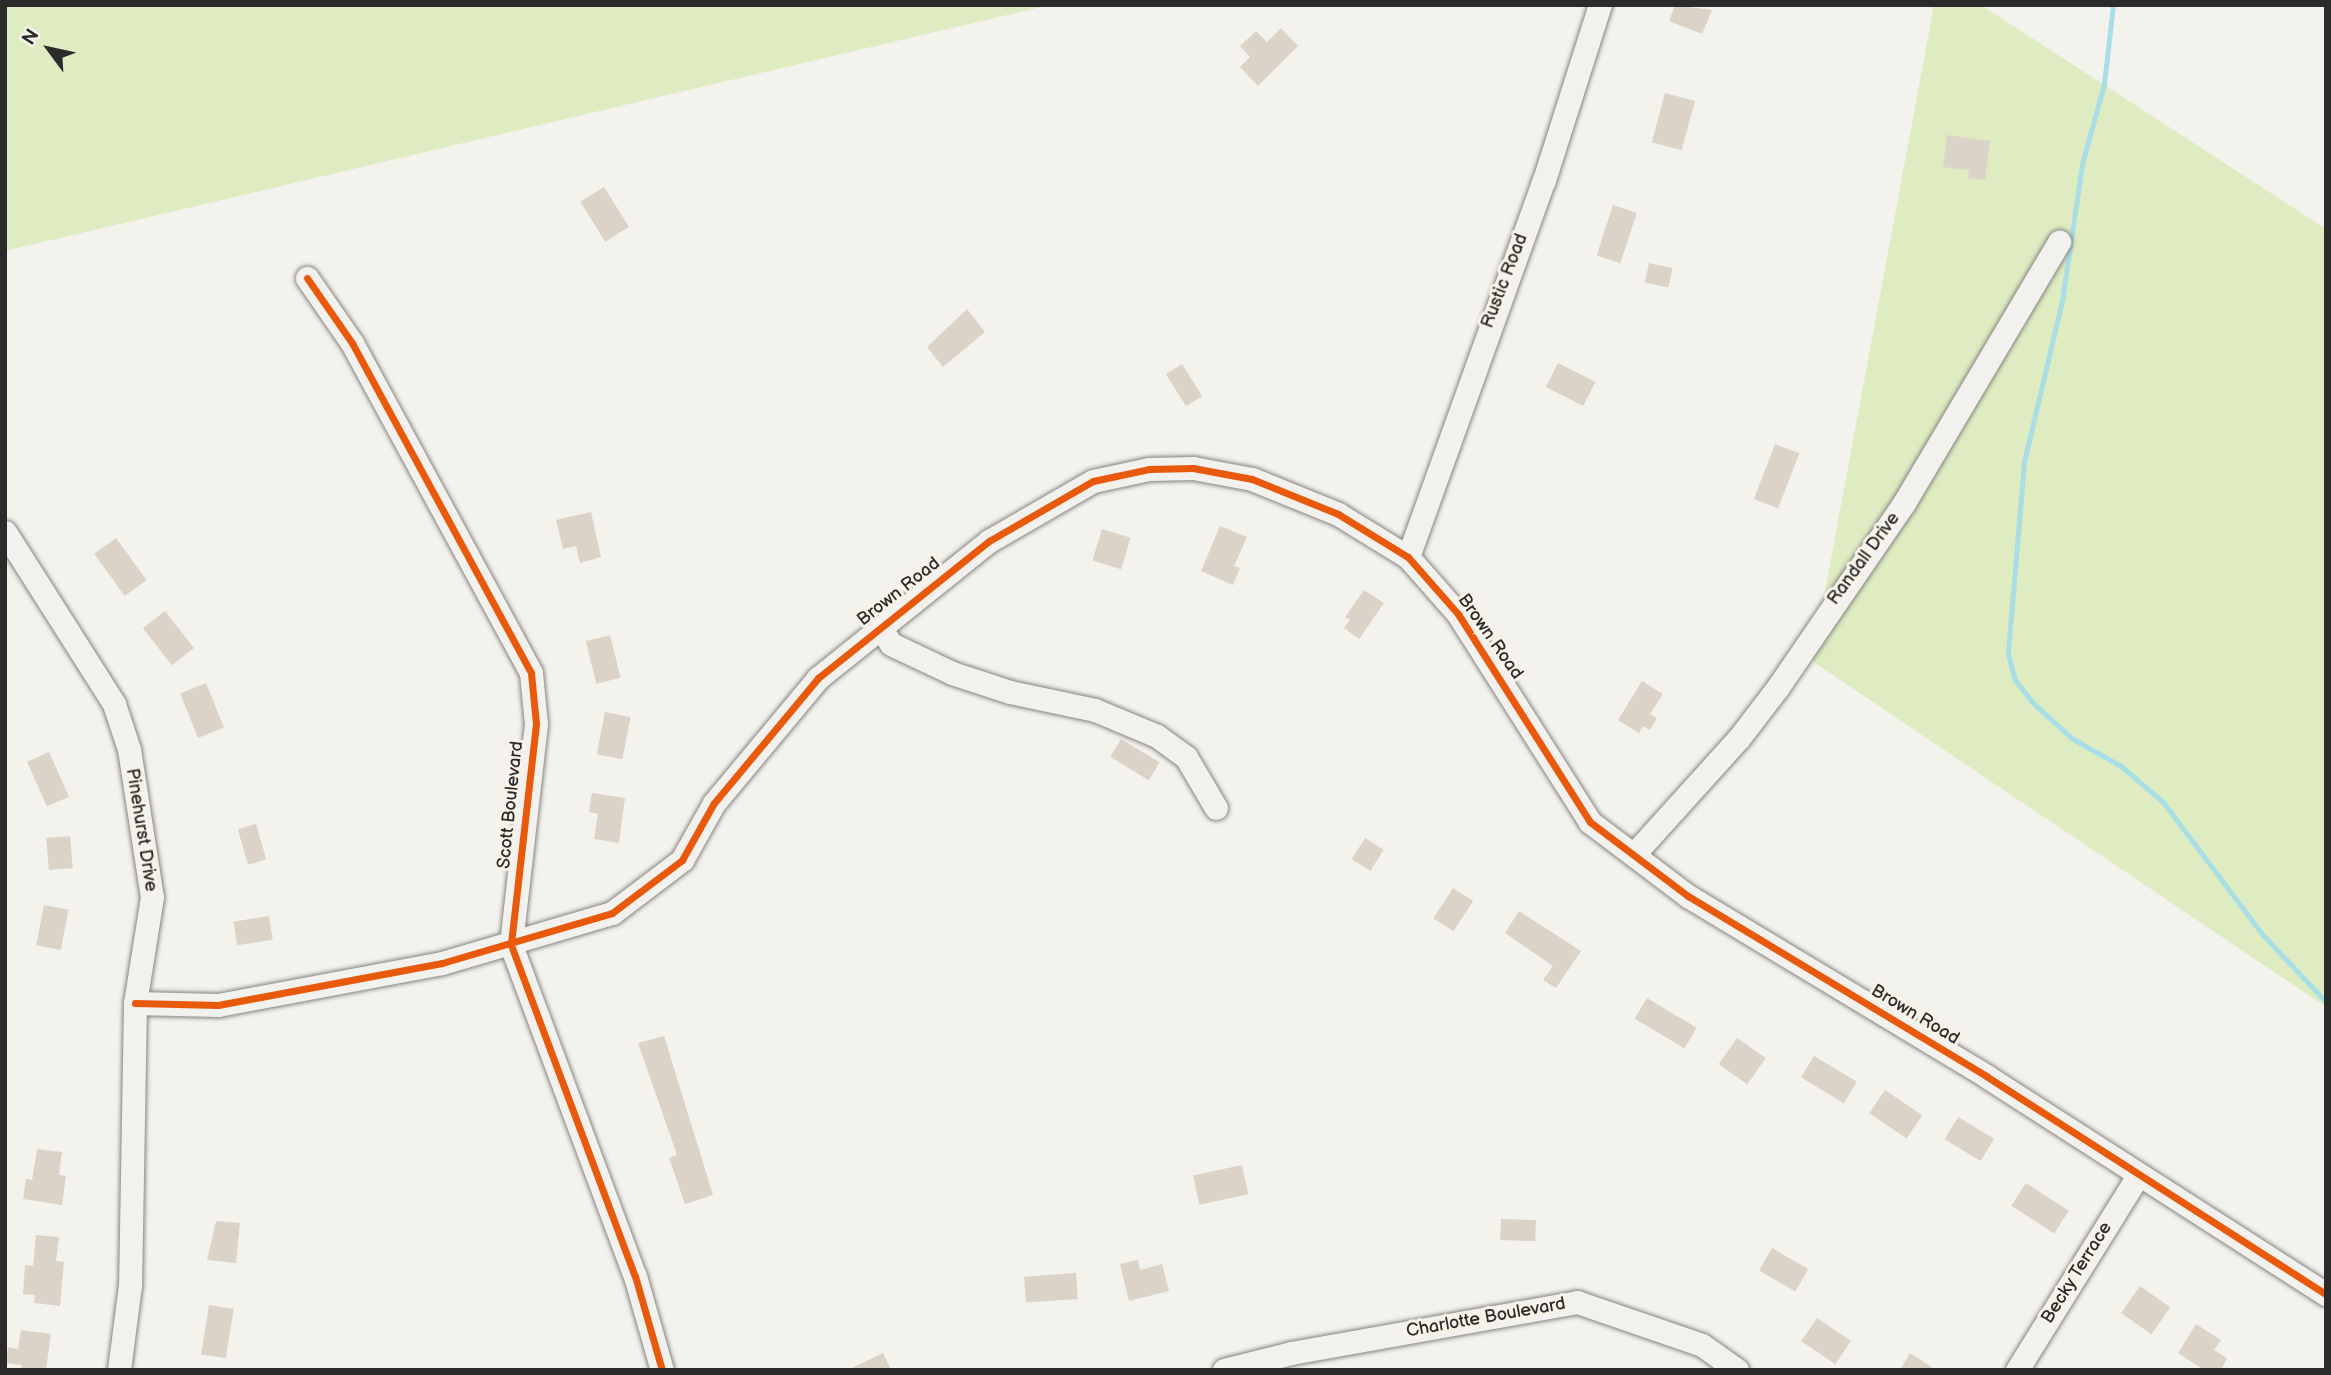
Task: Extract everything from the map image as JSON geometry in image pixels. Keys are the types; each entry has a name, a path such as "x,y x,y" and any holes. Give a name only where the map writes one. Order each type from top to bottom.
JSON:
{"street":[{"name":"Rustic Road","path":"1408,557 1544,180 1600,5"},
{"name":"Randall Drive","path":"1635,853 1739,738 1778,687 1904,503 2059,242"},
{"name":"Scott Boulevard","path":"307,278 352,343 531,673 536,724 511,945 635,1276 662,1370"},
{"name":"Brown Road","path":"135,1003 218,1005 468,958 612,914 682,860 714,803 818,678 989,541 1093,481 1149,469 1193,468 1252,479 1338,514 1408,557 1458,614 1590,822 1635,853 1688,896 1986,1076 2137,1177 2326,1294"},
{"name":"Pinehurst Drive","path":"5,532 114,704 129,749 152,897 135,1003 130,1285 119,1370"},
{"path":"880,626 891,644 952,673 1010,692 1095,710 1157,736 1186,757 1216,808"},
{"name":"Becky Terrace","path":"2017,1370 2137,1177"},
{"name":"Charlotte Boulevard","path":"1224,1370 1577,1302 1702,1345 1737,1370"}],"green space":[{"path":"5,5 1050,5 5,251"},
{"path":"1934,5 1981,5 2326,229 2326,1007 1812,661"}],"building":[{"path":"1675,5 1712,10 1702,34 1669,21"},
{"path":"1281,28 1298,46 1258,86 1240,67 1250,57 1240,46 1256,31 1267,42"},
{"path":"1665,93 1695,101 1682,150 1652,142"},
{"path":"1947,135 1990,141 1985,180 1968,178 1969,170 1943,167"},
{"path":"604,187 629,227 605,242 580,202"},
{"path":"1613,205 1637,213 1620,263 1597,255"},
{"path":"1649,263 1672,268 1668,288 1645,283"},
{"path":"967,309 985,332 943,367 927,347"},
{"path":"1558,363 1595,382 1583,406 1546,387"},
{"path":"1182,364 1202,396 1186,406 1166,374"},
{"path":"1775,444 1799,453 1778,508 1754,499"},
{"path":"591,512 601,557 580,563 576,546 563,549 556,520"},
{"path":"1220,526 1247,537 1234,566 1240,568 1233,585 1201,571"},
{"path":"1102,529 1131,538 1121,569 1092,561"},
{"path":"116,538 147,580 125,596 94,554"},
{"path":"1364,590 1384,603 1359,639 1344,628 1350,620 1345,617"},
{"path":"165,611 194,648 172,665 143,628"},
{"path":"610,635 621,678 596,684 586,641"},
{"path":"1642,681 1663,694 1650,714 1657,718 1650,730 1643,726 1639,733 1618,720"},
{"path":"206,683 224,728 198,738 180,693"},
{"path":"605,712 631,717 622,759 597,754"},
{"path":"1121,739 1160,762 1149,780 1110,757"},
{"path":"49,752 69,797 47,807 27,762"},
{"path":"592,793 625,798 619,843 594,839 598,814 589,812"},
{"path":"256,824 266,860 248,865 238,829"},
{"path":"70,836 73,868 49,870 46,838"},
{"path":"1365,838 1384,850 1370,871 1352,859"},
{"path":"1453,888 1473,901 1454,931 1433,918"},
{"path":"44,905 69,910 61,950 36,945"},
{"path":"1519,911 1581,951 1556,988 1543,980 1553,966 1505,933"},
{"path":"269,916 273,940 237,945 233,922"},
{"path":"1647,998 1697,1028 1684,1048 1635,1019"},
{"path":"664,1036 713,1195 685,1204 669,1158 677,1155 638,1043"},
{"path":"1737,1038 1766,1058 1747,1084 1719,1064"},
{"path":"1814,1056 1857,1082 1844,1103 1801,1077"},
{"path":"1885,1090 1922,1115 1907,1138 1869,1113"},
{"path":"1958,1117 1994,1139 1981,1161 1945,1139"},
{"path":"37,1149 62,1152 59,1175 66,1176 62,1205 23,1199 26,1179 32,1180"},
{"path":"1242,1165 1248,1194 1199,1205 1193,1175"},
{"path":"2026,1183 2069,1211 2054,1233 2011,1206"},
{"path":"1501,1219 1536,1220 1535,1241 1500,1240"},
{"path":"216,1221 240,1223 236,1263 207,1260"},
{"path":"36,1235 59,1237 56,1261 64,1262 60,1306 34,1303 35,1295 23,1294 25,1265 33,1266"},
{"path":"1772,1248 1808,1269 1795,1292 1759,1271"},
{"path":"1138,1260 1140,1270 1162,1264 1169,1291 1129,1301 1120,1264"},
{"path":"1076,1273 1078,1299 1026,1303 1024,1277"},
{"path":"2140,1286 2170,1307 2151,1334 2121,1313"},
{"path":"209,1305 234,1309 226,1358 201,1354"},
{"path":"1817,1318 1851,1341 1835,1364 1801,1341"},
{"path":"2196,1324 2221,1340 2214,1350 2227,1358 2221,1370 2204,1370 2178,1353"},
{"path":"21,1330 51,1334 46,1370 21,1370 22,1365 6,1363 8,1347 18,1349"},
{"path":"883,1353 891,1370 848,1370"},
{"path":"1910,1353 1936,1370 1900,1370"}],"waterway":[{"path":"2113,5 2104,84 2082,164 2062,301 2024,462 2008,654 2015,680 2032,702 2073,739 2121,766 2163,802 2262,934 2326,1002"}],"cycle path":[{"path":"307,278 352,343 531,673 536,724 511,945 635,1276 662,1370"},
{"path":"135,1003 218,1005 442,963 612,913 682,860 714,803 818,678 989,541 1093,481 1149,469 1193,468 1252,479 1338,514 1408,557 1458,614 1590,822 1688,896 1986,1076 2326,1294"}]}
